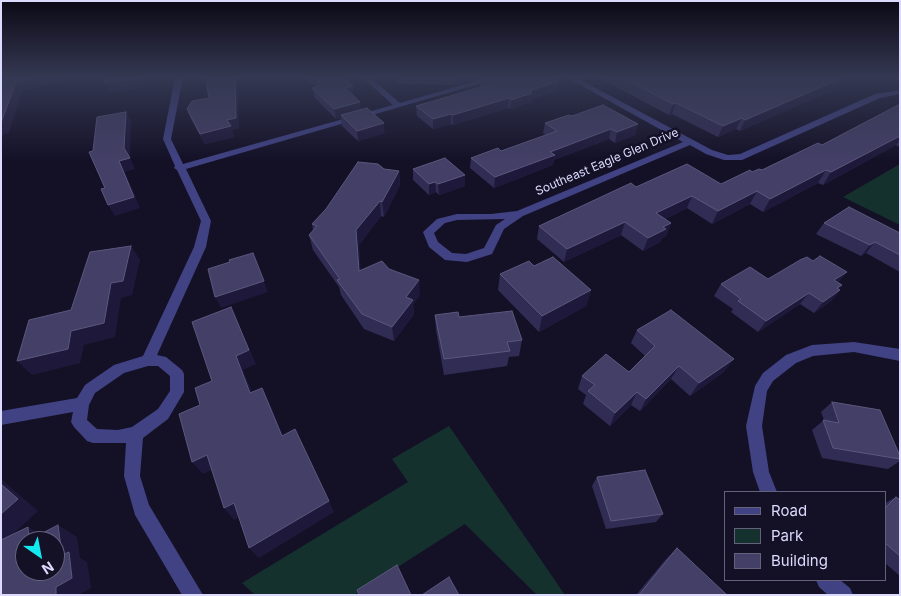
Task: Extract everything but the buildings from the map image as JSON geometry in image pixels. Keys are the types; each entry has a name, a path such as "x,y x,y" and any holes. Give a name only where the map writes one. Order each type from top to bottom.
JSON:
{"street":[{"path":"148,360 200,247 206,221 167,139 172,105"},
{"path":"180,168 398,105"},
{"path":"620,105 690,142"},
{"name":"Southeast Eagle Glen Drive","path":"519,214 491,217 457,216 441,221 428,232 433,244 449,257 467,258 488,251 500,227 519,214 690,142 709,152 727,158 742,158 859,105"},
{"path":"768,491 760,472 754,426 760,390 768,377 791,359 812,351 854,347 900,355"},
{"path":"148,360 161,361 177,374 177,392 163,414 135,434 118,437 93,436 79,422 82,404 90,390 119,369 148,360"},
{"path":"1,418 82,404"},
{"path":"135,434 132,476 141,509 193,595"},
{"path":"827,581 843,595"}],"green space":[{"path":"900,164 900,225 843,197"},
{"path":"449,426 565,595 537,595 465,524 354,595 255,595 242,583 408,482 392,459"}]}
